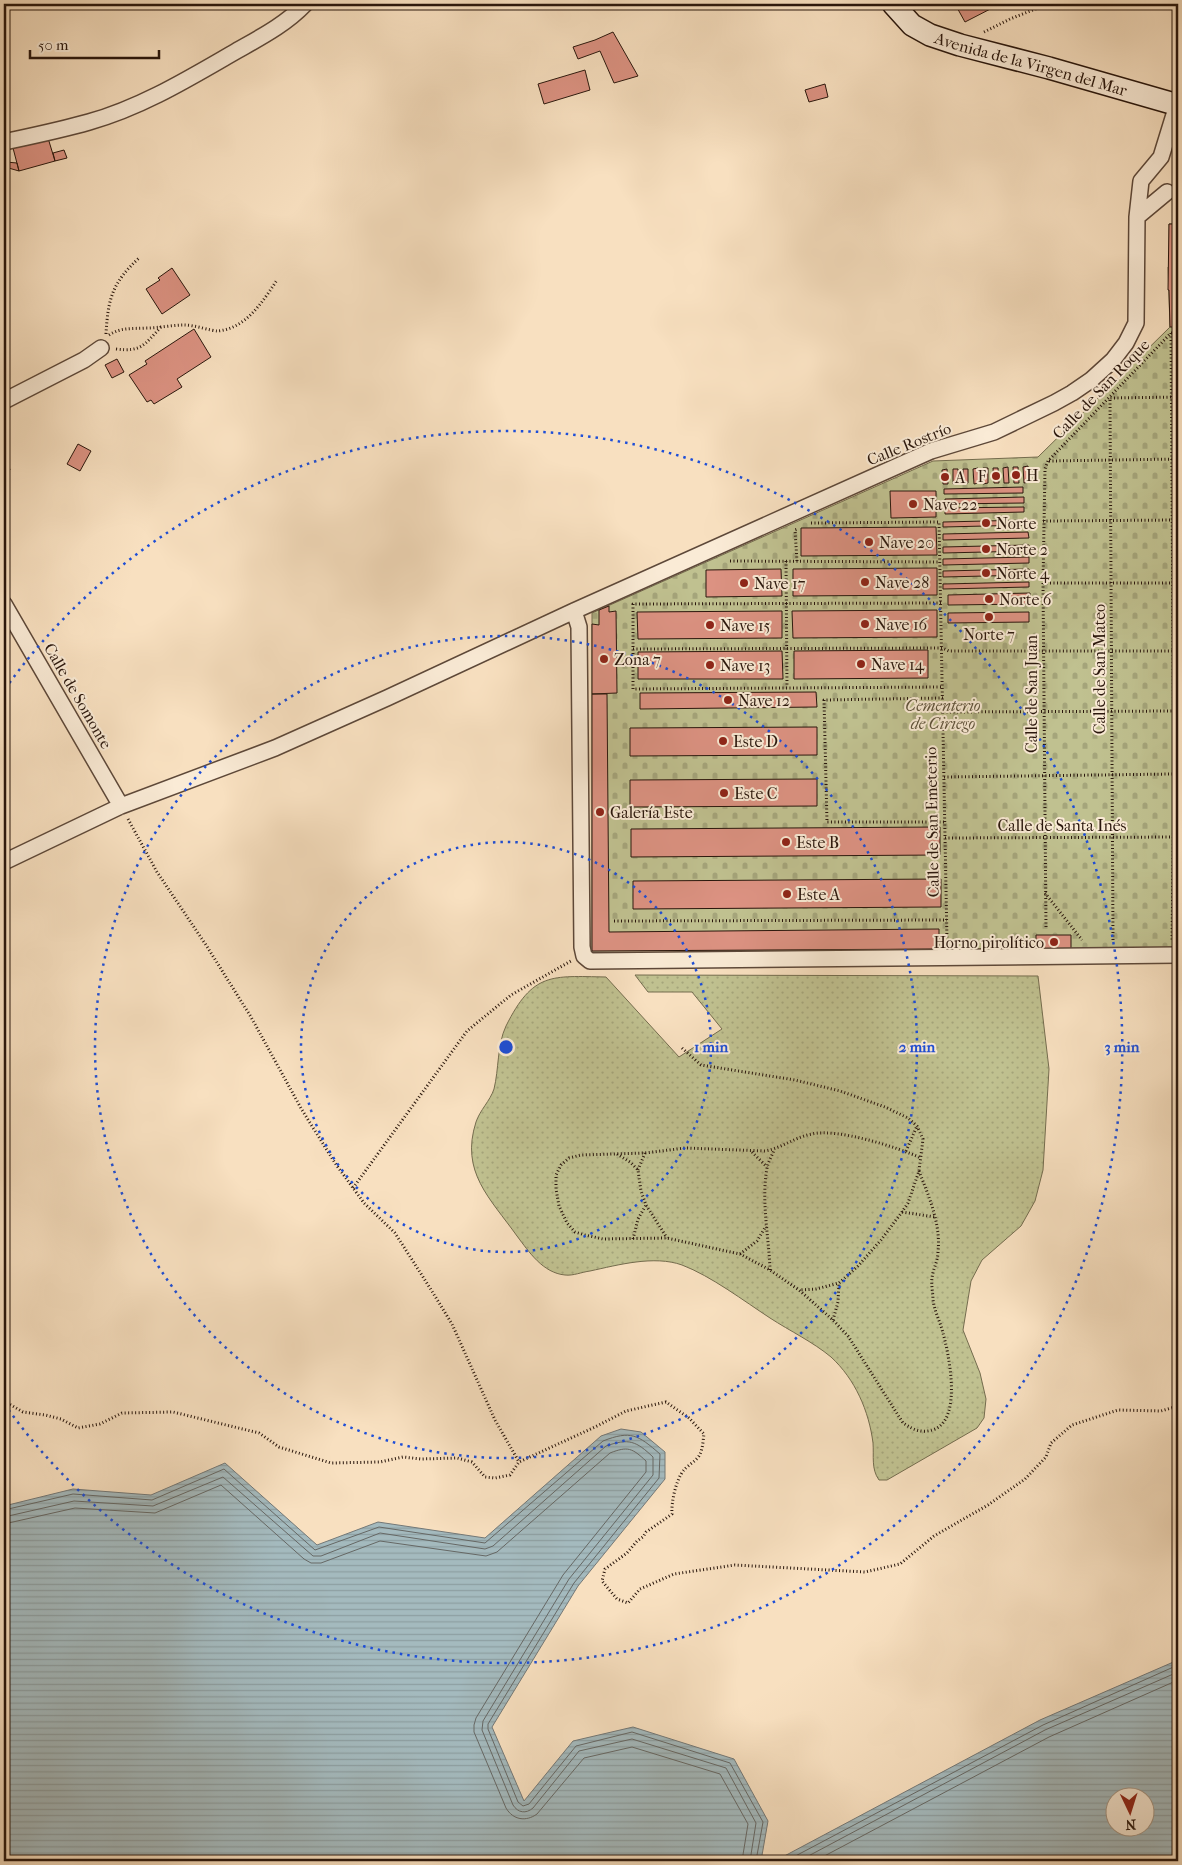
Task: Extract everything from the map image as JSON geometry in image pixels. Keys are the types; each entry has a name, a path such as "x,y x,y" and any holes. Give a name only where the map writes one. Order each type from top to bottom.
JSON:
{"main road":[{"name":"Avenida de la Virgen del Mar","path":"893,4 912,25 930,35 1178,105"}],"street":[{"path":"4,142 91,122 142,103 241,49 293,17 305,4"},
{"name":"Calle Rostrío","path":"121,806 275,748 931,451 994,432 1054,403 1091,380 1113,360 1126,343 1136,323 1137,217 1141,181 1161,157 1178,105"},
{"path":"1137,217 1168,192"},
{"path":"4,401 84,360 100,348"},
{"name":"Calle de Somonte","path":"4,604 121,806"},
{"path":"574,611 579,627 582,947 584,956 590,961 1175,948"},
{"path":"4,862 121,806"}],"path":[{"path":"960,45 1010,19 1048,4"},
{"path":"140,257 116,283 110,299 106,337 116,330 183,325 201,326 216,331 233,327 253,312 264,300 277,280"},
{"path":"100,348 131,351 141,347 161,327"},
{"path":"1175,948 1174,837 1176,792 1173,774 1170,334 1178,333"},
{"name":"Calle de San Roque","path":"1048,461 1170,334"},
{"path":"1110,398 1178,397"},
{"name":"Calle de San Mateo","path":"1110,398 1113,941 1123,941"},
{"path":"1048,461 1178,459"},
{"name":"Calle de San Juan","path":"1046,927 1043,583 1045,470 1048,461"},
{"path":"1044,521 1178,520"},
{"name":"Calle de San Emeterio","path":"797,561 796,530 811,523 940,522 947,941"},
{"path":"786,560 787,687"},
{"path":"730,561 940,562"},
{"path":"1043,583 1178,583"},
{"path":"941,603 633,604 633,689 942,687"},
{"path":"633,649 942,648 949,651 1178,651"},
{"path":"943,698 824,700 827,822 945,822"},
{"path":"943,712 1178,711"},
{"path":"1173,752 1178,752"},
{"path":"944,777 1173,774"},
{"path":"121,806 157,872 251,1017 302,1110 335,1163 364,1203 395,1233 435,1295 452,1324 495,1420 519,1462"},
{"name":"Calle de Santa Inés","path":"945,838 1178,837"},
{"path":"1045,893 1083,941"},
{"path":"614,921 947,920"},
{"path":"352,1188 467,1031 512,995 572,961"},
{"path":"682,1048 701,1065 795,1080 840,1091 885,1107 908,1118 917,1126 923,1139 919,1171 908,1203 902,1212 858,1266 839,1283 816,1289 799,1290"},
{"path":"906,1151 917,1126"},
{"path":"919,1171 935,1217 938,1252 932,1278 934,1303 947,1349 952,1384 949,1411 944,1422 936,1428 922,1432 912,1430 903,1423 848,1336 833,1320 799,1290 770,1270 740,1254 667,1238 603,1239 576,1232 567,1223 559,1206 556,1189 556,1175 561,1165 569,1158 580,1155 644,1153 686,1148 752,1151 774,1149 800,1137 815,1133 835,1134 860,1139 906,1151 921,1158"},
{"path":"770,1270 766,1226 767,1168 774,1149"},
{"path":"752,1151 767,1168"},
{"path":"644,1153 638,1170 640,1191 646,1205 667,1238"},
{"path":"616,1154 630,1162 638,1170"},
{"path":"633,1239 638,1219 646,1205"},
{"path":"902,1212 935,1217"},
{"path":"740,1254 757,1240 766,1226"},
{"path":"833,1320 838,1302 839,1283"},
{"path":"4,1401 23,1412 61,1419 78,1428 100,1424 122,1413 173,1412 258,1434 279,1447 331,1463 380,1462 403,1457 422,1459 457,1458 472,1462 485,1476 496,1478 510,1475 519,1462 626,1411 666,1402 689,1418 704,1434 700,1455 682,1472 676,1485 676,1493 671,1500 672,1514 646,1532 627,1553 605,1569 602,1581 617,1599 628,1603 640,1589 683,1572 735,1566 865,1572 900,1564 934,1536 988,1505 1025,1479 1046,1457 1052,1443 1072,1425 1118,1410 1161,1411 1178,1406"}],"green space":[{"name":"Cementerio de Ciriego","path":"1169,224 1178,224 1178,949 592,951 592,613 933,461 1038,457 1170,327"},
{"path":"635,975 1038,976 1049,1069 1043,1170 1035,1201 1021,1226 982,1260 971,1281 963,1330 980,1373 986,1399 984,1418 977,1428 887,1480 879,1480 874,1467 871,1431 860,1396 840,1366 817,1346 770,1318 716,1282 682,1265 671,1262 648,1261 565,1275 543,1266 522,1242 480,1184 472,1156 472,1140 476,1122 494,1089 503,1033 525,995 546,981 557,978 606,977 679,1057 722,1029 692,992 648,992"}],"water":[{"path":"621,1429 641,1432 665,1452 665,1479 578,1586 492,1727 524,1801 573,1741 633,1727 734,1759 768,1821 761,1861 4,1861 4,1506 73,1489 151,1495 225,1463 317,1545 378,1522 485,1538 601,1436"},
{"path":"1178,1660 1178,1861 775,1861 1040,1720"}],"building":[{"path":"955,4 1000,4 965,22"},
{"path":"613,32 638,76 614,83 600,51 578,59 573,47"},
{"path":"585,70 590,90 544,104 538,84"},
{"path":"825,84 828,97 809,102 805,90"},
{"path":"48,138 55,161 19,171 13,148"},
{"path":"64,150 67,158 55,161 53,153"},
{"path":"6,162 17,163 19,171 5,167"},
{"path":"1169,224 1178,224 1178,327 1170,327 1168,290"},
{"path":"172,268 190,295 162,314 146,289 160,280 158,278"},
{"path":"194,329 211,357 177,379 182,387 154,404 151,400 147,402 129,375 147,364 145,361"},
{"path":"117,359 124,372 112,378 105,365"},
{"path":"78,444 91,451 80,471 67,464"},
{"path":"4,450 10,470 4,472"},
{"path":"1028,466 1029,482 1024,483 1023,467"},
{"path":"1008,467 1009,483 1004,483 1003,468"},
{"name":"H","path":"1013,467 1018,467 1019,483 1014,483"},
{"path":"978,468 979,483 974,484 973,469"},
{"path":"983,468 988,468 988,483 983,484"},
{"name":"F","path":"993,468 998,468 999,483 994,483"},
{"name":"A","path":"947,469 948,484 943,484 942,470"},
{"path":"953,469 958,469 958,484 953,484"},
{"path":"963,469 968,469 968,483 963,484"},
{"path":"1023,487 1023,493 944,494 944,489"},
{"name":"Nave 22","path":"890,491 936,491 936,517 891,518"},
{"path":"1024,497 1024,503 945,504 945,499"},
{"path":"1024,507 1024,512 945,514 945,508"},
{"name":"Norte","path":"1028,520 1029,525 943,527 943,522"},
{"name":"Nave 20","path":"936,527 937,555 801,556 801,528"},
{"path":"1028,532 1029,538 943,540 943,534"},
{"name":"Norte 2","path":"1029,545 1029,551 943,553 943,547"},
{"path":"1029,557 1029,563 943,565 943,559"},
{"name":"Nave 28","path":"937,568 937,595 793,596 793,569"},
{"name":"Nave 17","path":"781,569 782,596 706,597 706,570"},
{"name":"Norte 4","path":"1029,569 1029,575 943,577 943,571"},
{"path":"1029,582 1029,587 943,589 943,584"},
{"name":"Norte 6","path":"1030,593 1030,604 948,605 948,595"},
{"name":"Zona 7","path":"609,606 609,612 616,611 617,693 592,694 592,624 599,625 599,610"},
{"name":"Nave 16","path":"937,610 937,637 793,638 792,611"},
{"name":"Nave 15","path":"782,611 782,638 638,639 637,612"},
{"name":"Norte 7","path":"1029,612 1029,622 948,623 948,613"},
{"name":"Nave 14","path":"928,650 928,678 794,679 794,651"},
{"name":"Nave 13","path":"782,651 783,679 638,679 638,652"},
{"name":"Nave 12","path":"816,692 817,707 640,709 640,693"},
{"name":"Galería Este","path":"592,694 607,694 609,932 939,929 939,949 592,951"},
{"name":"Este D","path":"817,727 817,755 630,756 630,728"},
{"name":"Este C","path":"817,779 817,806 630,807 630,780"},
{"name":"Este B","path":"940,827 940,855 631,857 631,829"},
{"name":"Este A","path":"941,879 941,907 633,909 633,881"},
{"name":"Horno pirolítico","path":"1036,935 1071,935 1071,949 1036,949"}],"place":[{"name":"H","path":"1016,475"},
{"name":"F","path":"996,476"},
{"name":"A","path":"945,477"},
{"name":"Nave 22","path":"913,504"},
{"name":"Norte","path":"986,523"},
{"name":"Nave 20","path":"869,542"},
{"name":"Norte 2","path":"986,549"},
{"name":"Norte 4","path":"986,573"},
{"name":"Nave 28","path":"865,582"},
{"name":"Nave 17","path":"744,583"},
{"name":"Norte 6","path":"989,599"},
{"name":"Norte 7","path":"989,617"},
{"name":"Nave 16","path":"865,624"},
{"name":"Nave 15","path":"710,625"},
{"name":"Zona 7","path":"604,659"},
{"name":"Nave 14","path":"861,664"},
{"name":"Nave 13","path":"710,665"},
{"name":"Nave 12","path":"728,700"},
{"name":"Este D","path":"723,741"},
{"name":"Este C","path":"724,793"},
{"name":"Galería Este","path":"600,812"},
{"name":"Este B","path":"786,842"},
{"name":"Este A","path":"787,894"},
{"name":"Horno pirolítico","path":"1054,942"}]}
